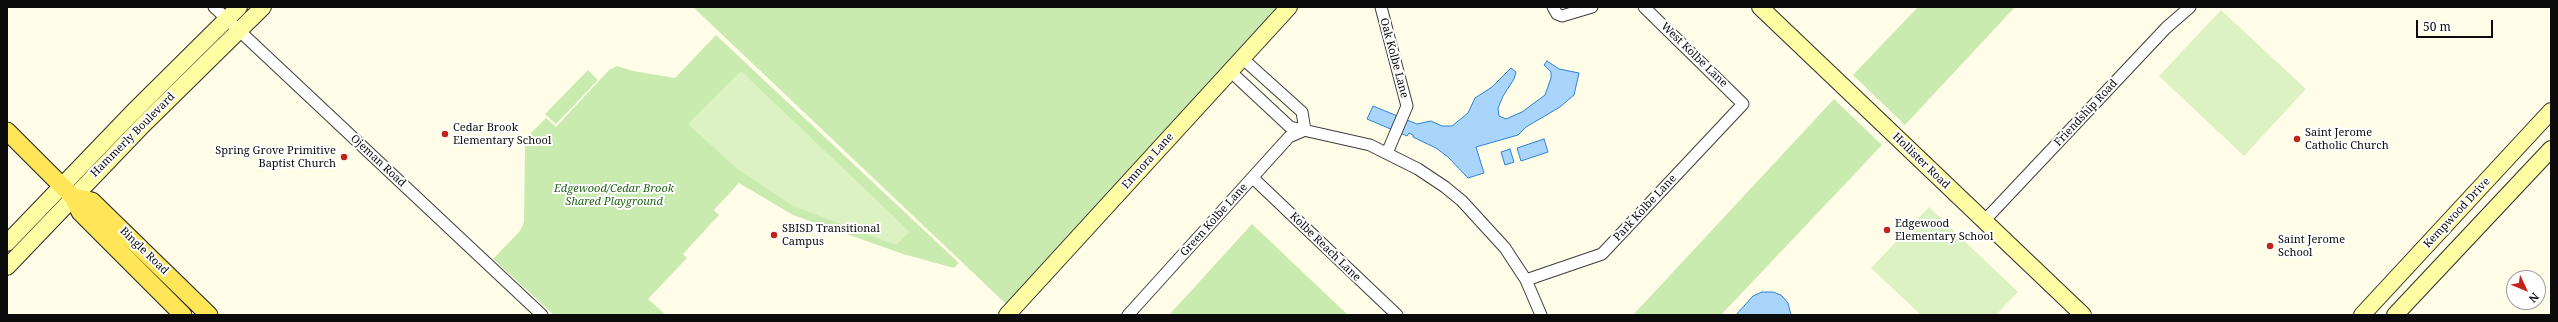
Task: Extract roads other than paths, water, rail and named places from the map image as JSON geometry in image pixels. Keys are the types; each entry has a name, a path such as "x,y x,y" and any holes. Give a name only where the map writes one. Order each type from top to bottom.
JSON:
{"main road":[{"name":"Hammerly Boulevard","path":"7,267 68,191 239,7"},
{"name":"Hammerly Boulevard","path":"7,243 68,191 239,31 262,7"},
{"name":"Emnora Lane","path":"1007,315 1289,7"},
{"name":"Hollister Road","path":"1760,7 2083,315"},
{"name":"Kempwood Drive","path":"2362,315 2551,111"},
{"name":"Bingle Road","path":"7,131 68,191 80,212 178,309"},
{"path":"2395,315 2551,148"},
{"path":"2505,161 2522,180"},
{"name":"Bingle Road","path":"68,191 92,201 210,315"},
{"path":"178,309 184,290"}],"street":[{"name":"Ojeman Road","path":"214,7 542,315"},
{"name":"Oak Kolbe Lane","path":"1381,7 1407,106 1387,153"},
{"path":"1553,7 1557,14 1562,16 1592,7"},
{"name":"West Kolbe Lane","path":"1644,7 1743,104"},
{"name":"Friendship Road","path":"1984,221 2166,28 2190,7"},
{"path":"1242,58 1302,112 1304,130"},
{"path":"1230,71 1290,127 1370,146 1387,153 1418,169 1462,200 1505,248 1526,280 1541,315"},
{"name":"Park Kolbe Lane","path":"1526,280 1602,254 1743,104"},
{"name":"Green Kolbe Lane","path":"1128,315 1289,137 1304,130"},
{"name":"Kolbe Reach Lane","path":"1253,178 1397,315"}],"water":[{"path":"1547,61 1559,69 1579,73 1574,95 1560,107 1526,127 1518,135 1476,147 1484,173 1468,178 1448,157 1436,148 1413,137 1413,135 1409,133 1407,136 1367,119 1373,106 1417,124 1431,121 1442,126 1452,126 1468,113 1475,98 1492,87 1511,68 1516,72 1514,79 1503,96 1498,108 1499,116 1506,119 1522,112 1545,95 1551,78 1551,72 1544,65"},
{"path":"1544,139 1548,152 1521,161 1517,148"},
{"path":"1510,149 1514,162 1505,165 1501,152"},
{"path":"1762,292 1773,292 1781,295 1788,303 1791,315 1736,315 1753,296"}],"place":[{"name":"Cedar Brook Elementary School","path":"445,134"},
{"name":"Saint Jerome Catholic Church","path":"2297,139"},
{"name":"Spring Grove Primitive Baptist Church","path":"344,157"},
{"name":"Edgewood Elementary School","path":"1887,230"},
{"name":"SBISD Transitional Campus","path":"774,235"},
{"name":"Saint Jerome School","path":"2270,246"}],"park label":[{"name":"Edgewood/Cedar Brook Shared Playground","path":"614,195"}]}
